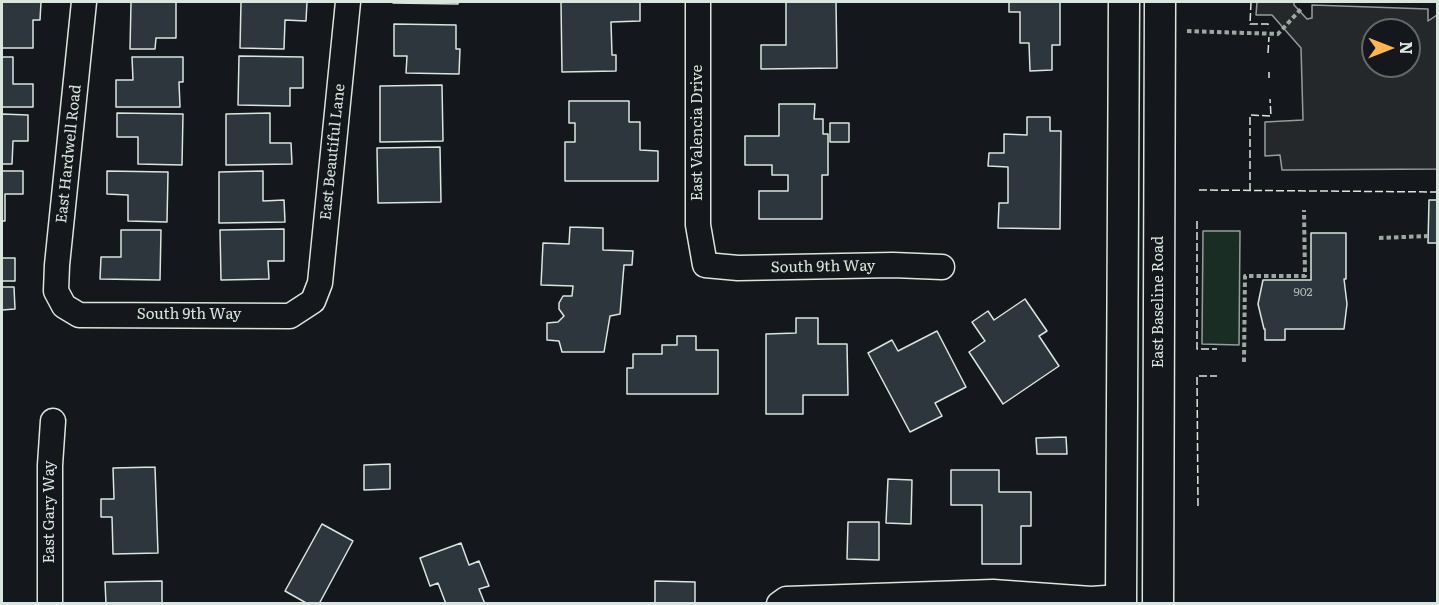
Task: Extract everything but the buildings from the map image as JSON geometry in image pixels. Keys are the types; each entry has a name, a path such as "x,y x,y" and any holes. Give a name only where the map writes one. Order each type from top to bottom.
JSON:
{"main road":[{"path":"1121,600 1124,2"},
{"name":"East Baseline Road","path":"1158,603 1160,2"},
{"path":"1123,365 1158,364"}],"street":[{"name":"East Hardwell Road","path":"64,306 56,291 57,265 84,2"},
{"name":"East Beautiful Lane","path":"313,301 320,283 348,2"},
{"name":"East Valencia Drive","path":"698,2 698,225 705,265"},
{"name":"South 9th Way","path":"705,265 738,268 893,265 942,267"},
{"name":"South 9th Way","path":"64,306 79,315 290,316 313,301"},
{"name":"East Gary Way","path":"50,603 50,465 53,422"},
{"path":"779,603 786,599 993,592 1121,600"}],"path":[{"path":"1187,31 1278,34 1301,9"},
{"path":"1244,362 1245,276 1305,276 1304,210"},
{"path":"1379,238 1428,236"}],"green space":[{"path":"1203,231 1240,231 1239,345 1202,344"}],"shaded area":[{"path":"1257,2 1294,2 1294,5 1307,19 1312,18 1312,5 1428,9 1428,21 1437,15 1437,169 1282,170 1280,155 1265,156 1265,122 1303,120 1301,48 1272,15 1256,15"}],"fence":[{"path":"1251,2 1250,24 1268,24 1269,28"},
{"path":"1268,53 1269,37"},
{"path":"1269,72 1269,78"},
{"path":"1250,191 1250,115 1271,116 1270,99"},
{"path":"1199,190 1438,192"},
{"path":"1197,221 1197,349 1217,349"},
{"path":"1198,506 1197,376 1217,376"}]}
